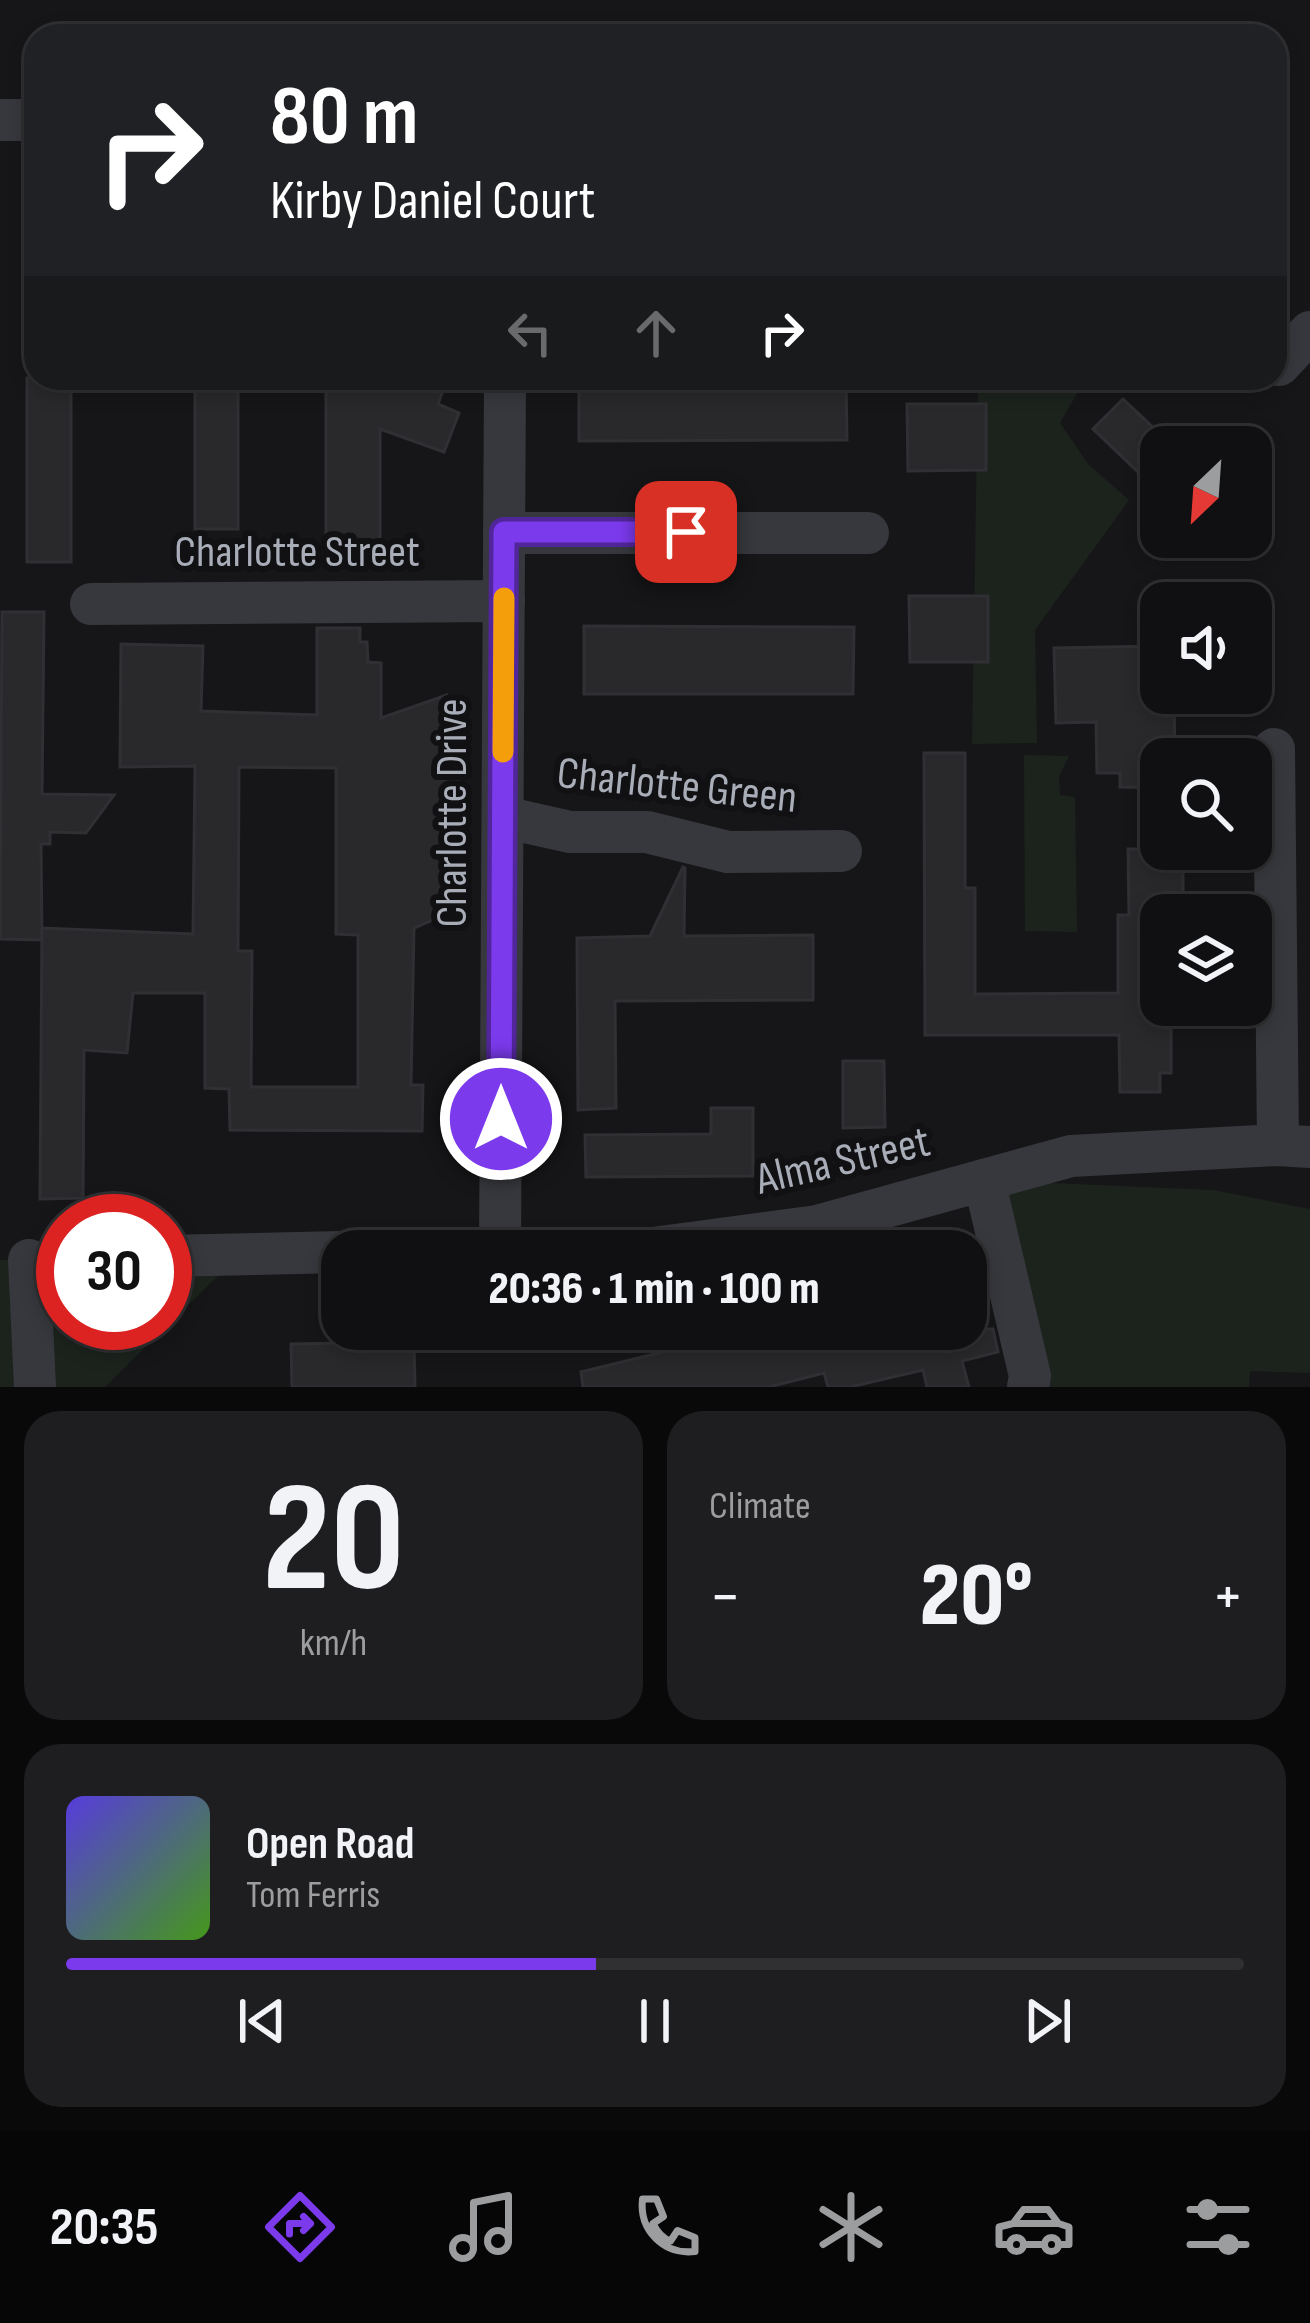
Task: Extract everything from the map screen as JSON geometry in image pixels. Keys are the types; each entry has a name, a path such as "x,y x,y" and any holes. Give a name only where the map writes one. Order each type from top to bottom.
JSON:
{"street":[{"path":"1287,356 1310,332"},
{"name":"Charlotte Drive","path":"500,1230 505,390"},
{"path":"504,532 868,532"},
{"name":"Charlotte Street","path":"91,604 504,602"},
{"path":"1274,749 1294,1146"},
{"name":"Charlotte Green","path":"502,817 570,832 647,832 728,852 842,850"},
{"name":"Alma Street","path":"788,1230 818,1226 1071,1156 1294,1146"},
{"path":"984,1180 1030,1376 1028,1387"},
{"path":"192,1255 321,1252"},
{"path":"31,1260 34,1387"}],"shaded area":[{"path":"978,390 1079,390 1060,423 1088,464 1129,500 1035,630 1037,743 972,744"},
{"path":"1024,755 1069,756 1059,776 1060,795 1075,797 1077,932 1025,931"},
{"path":"984,1180 1213,1190 1310,1209 1310,1373 1250,1371 1249,1387 1028,1387"},
{"path":"240,1254 192,1301 192,1255"},
{"path":"36,1259 36,1350 143,1350 105,1387 0,1387 0,1260"}],"building":[{"path":"27,390 71,390 71,562 27,562"},
{"path":"195,390 238,390 238,529 195,529"},
{"path":"326,390 443,390 438,404 459,413 444,452 380,429 380,548 368,548 368,566 326,565"},
{"path":"579,390 846,390 847,440 579,441"},
{"path":"1123,399 1152,426 1140,426 1140,474 1093,429"},
{"path":"907,404 986,404 986,470 908,471"},
{"path":"909,596 988,596 988,662 910,662"},
{"path":"2,612 44,612 42,794 114,795 86,833 50,832 50,844 41,844 42,940 0,939"},
{"path":"584,626 854,627 853,694 584,694"},
{"path":"317,628 360,628 360,642 367,642 368,662 381,663 381,718 447,695 461,734 443,741 461,791 441,798 460,850 440,857 460,908 414,928 411,1085 423,1085 422,1131 230,1130 229,1089 205,1088 205,993 133,993 127,1053 84,1050 83,1194 40,1194 42,928 193,934 195,766 120,767 121,644 203,646 201,711 317,715","holes":["239,767 336,768 336,934 358,935 358,1087 251,1087 252,951 238,951"]},
{"path":"1140,646 1140,714 1174,714 1175,738 1140,738 1140,787 1120,787 1120,773 1097,773 1096,722 1056,723 1054,648"},
{"path":"924,753 965,753 965,888 975,888 975,994 1118,993 1118,915 1129,915 1128,849 1140,849 1140,870 1183,870 1183,894 1140,894 1140,1026 1171,1026 1171,1073 1160,1073 1160,1092 1120,1092 1119,1035 925,1035"},
{"path":"683,867 684,936 813,935 813,1000 615,1001 616,1108 578,1110 577,938 650,936"},
{"path":"843,1061 884,1061 885,1127 843,1128"},
{"path":"711,1108 753,1108 753,1176 586,1177 585,1135 711,1134"},
{"path":"987,1329 993,1329 998,1352 962,1361 969,1387 927,1387 923,1370 850,1387 828,1387 824,1373 769,1387 583,1387 581,1372 671,1350 987,1350"},
{"path":"291,1344 321,1344 321,1350 414,1350 415,1387 292,1387"}],"slow traffic":[{"path":"503,752 504,598"}],"route":[{"path":"501,1119 504,532 686,532"}]}
